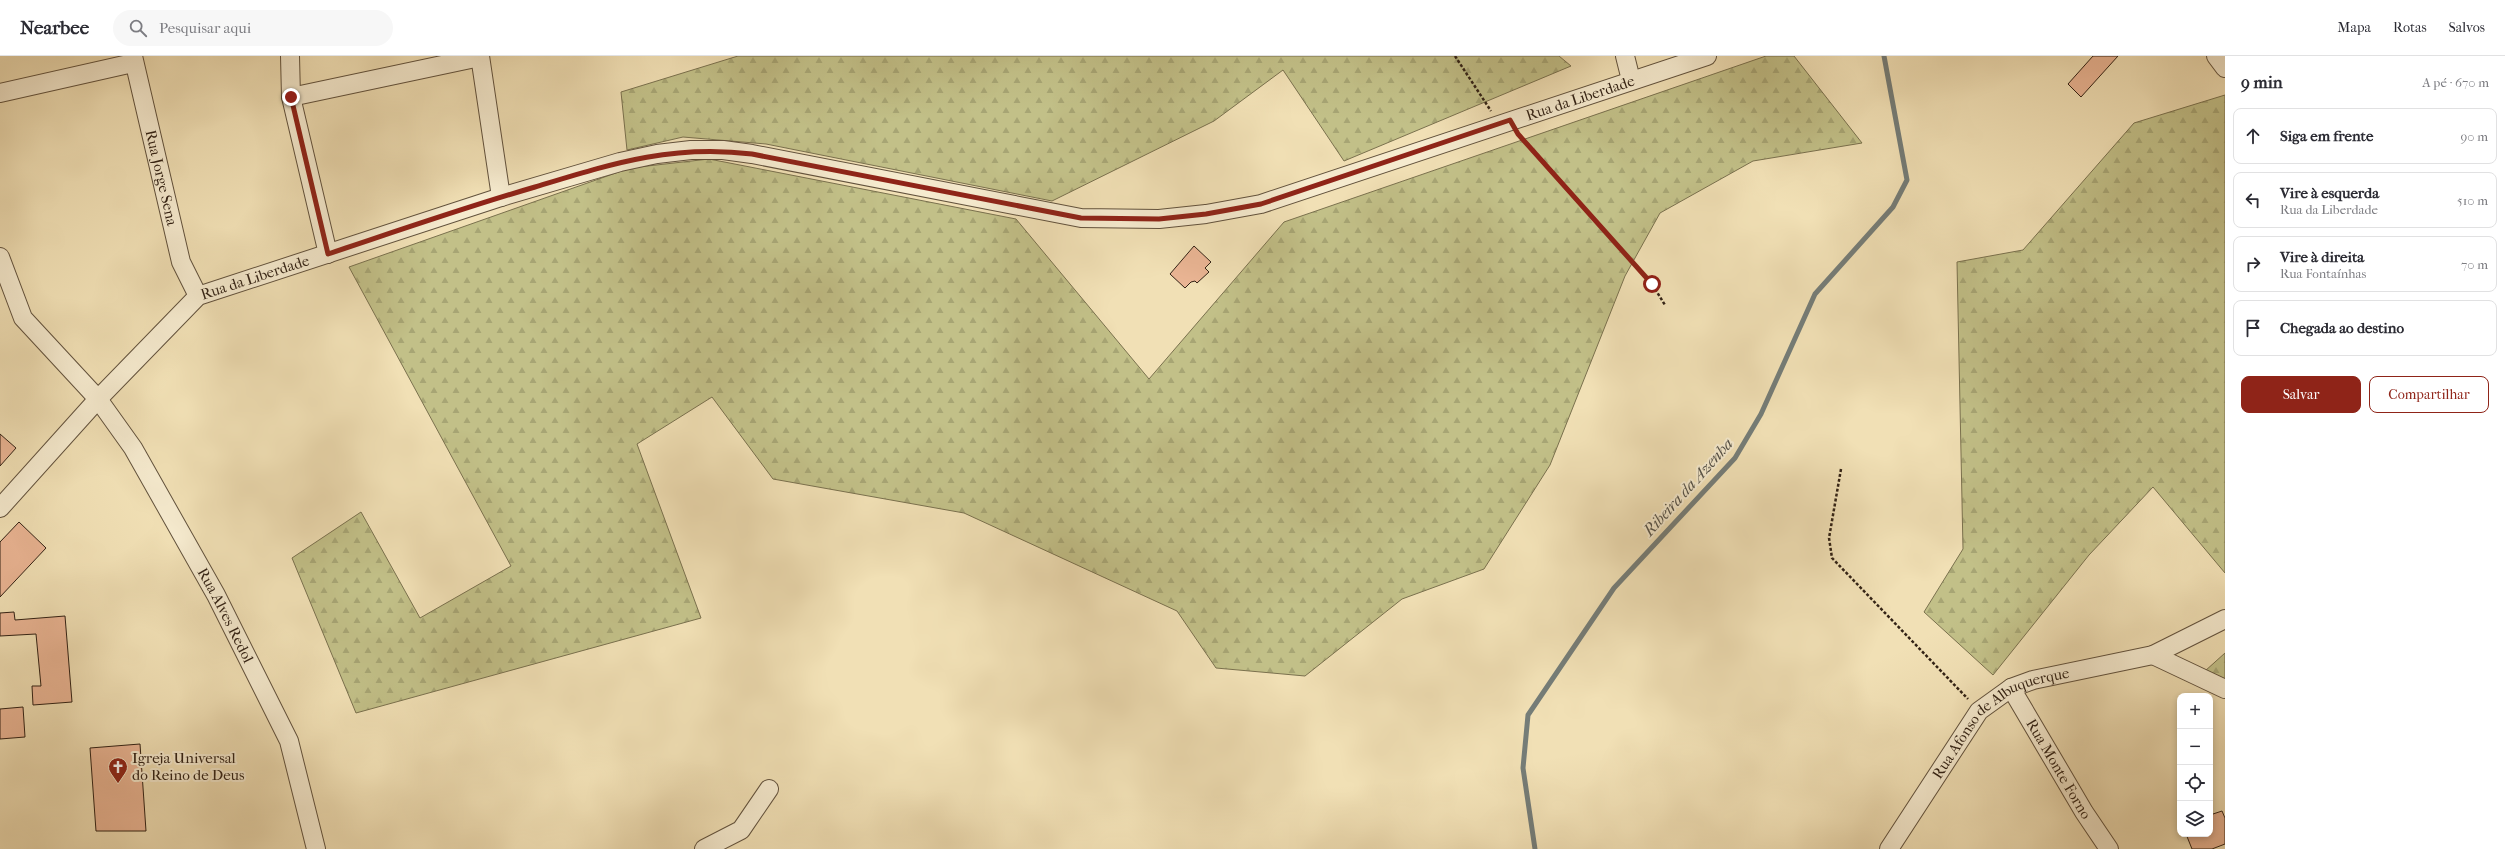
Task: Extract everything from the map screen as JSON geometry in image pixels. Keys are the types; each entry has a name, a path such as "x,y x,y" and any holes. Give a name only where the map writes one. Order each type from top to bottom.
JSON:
{"street":[{"path":"290,56 291,97 328,254"},
{"path":"291,97 480,56 501,197"},
{"path":"1625,56 1631,80"},
{"name":"Rua da Liberdade","path":"0,508 98,399 198,296 501,197 628,160 691,150 723,150 752,154 1081,218 1159,219 1206,214 1261,204 1503,122 1707,56"},
{"path":"2216,56 2225,68"},
{"path":"0,93 133,59"},
{"name":"Rua Jorge Sena","path":"133,59 181,262 198,296"},
{"name":"Rua Alves Redol","path":"0,258 23,318 98,399 133,448 212,588 289,741 316,849"},
{"name":"Rua Afonso de Albuquerque","path":"1889,849 1979,711 2011,688 2033,680 2153,655 2225,619"},
{"path":"2153,655 2225,689"},
{"name":"Rua Monte Forno","path":"2011,688 2084,812 2109,849"},
{"path":"704,849 741,830 769,789"}],"path":[{"path":"1455,56 1492,113 1518,134 1652,284 1665,305"},
{"path":"1842,469 1829,538 1832,558 1979,711"}],"green space":[{"path":"738,56 1559,56 1571,66 1344,161 1283,70 1214,121 1052,201 766,144 683,137 627,150 621,92"},
{"path":"1766,56 1794,56 1862,143 1753,161 1660,213 1625,276 1550,465 1484,569 1402,599 1305,676 1216,668 1177,611 964,513 773,479 712,397 637,444 701,618 356,713 292,558 361,512 420,618 511,566 349,267 630,168 709,159 1016,219 1149,379 1284,222"},
{"path":"2225,95 2225,573 2153,487 2089,555 1993,675 1924,612 1963,549 1957,262 2023,250 2134,123"},
{"path":"2225,653 2225,679 2205,671"}],"building":[{"path":"2093,56 2118,56 2081,97 2068,84"},
{"path":"1194,246 1211,262 1205,268 1209,272 1197,283 1195,281 1191,282 1185,288 1170,274"},
{"path":"0,434 16,448 0,466"},
{"path":"19,522 46,548 0,597 0,542"},
{"path":"14,612 15,620 65,616 72,702 33,705 32,686 41,686 36,634 0,636 0,613"},
{"path":"23,707 25,737 0,739 0,709"},
{"name":"Igreja Universal do Reino de Deus","path":"140,744 146,831 96,831 90,748"},
{"path":"2222,811 2225,818 2225,844 2212,849 2192,849 2187,837 2213,837 2213,814"}],"waterway":[{"name":"Ribeira da Azenha","path":"1535,849 1523,768 1528,715 1614,588 1735,458 1761,414 1815,294 1893,207 1907,180 1884,56"}],"place":[{"name":"Igreja Universal do Reino de Deus","path":"118,784"}],"route":[{"path":"291,97 328,254 501,197 620,162 657,154 691,150 723,150 752,154 1081,218 1159,219 1206,214 1261,204 1510,120 1518,134 1652,284"}]}
